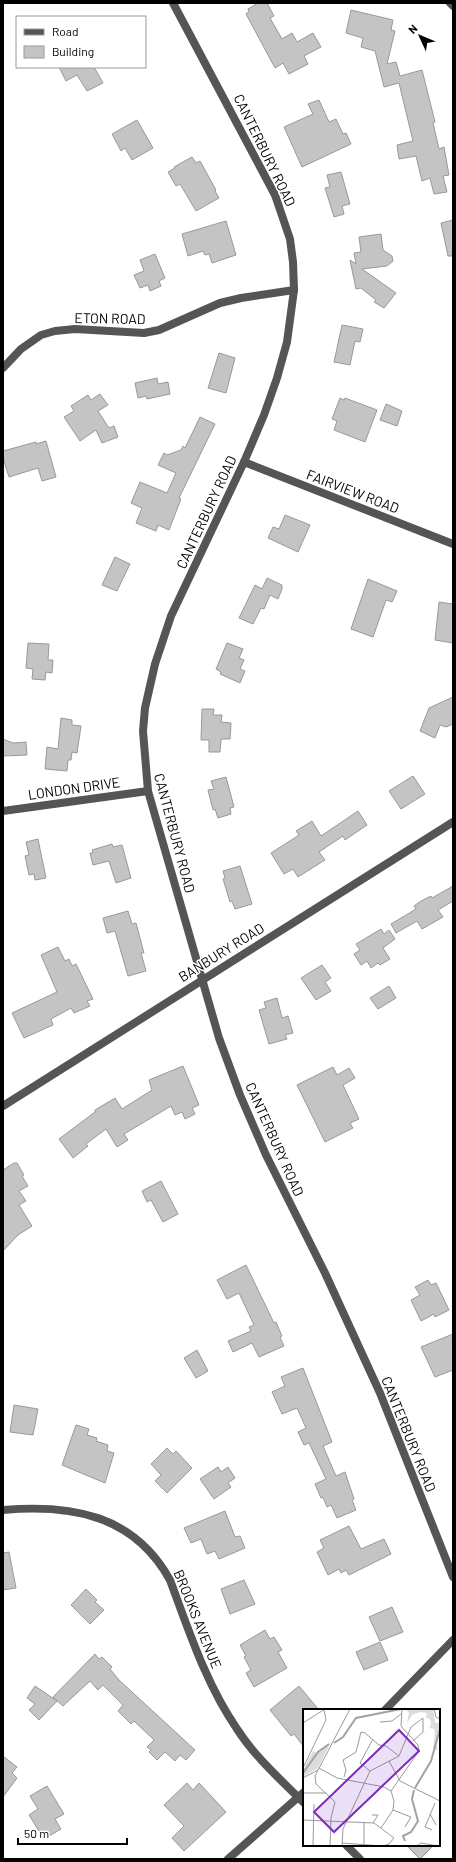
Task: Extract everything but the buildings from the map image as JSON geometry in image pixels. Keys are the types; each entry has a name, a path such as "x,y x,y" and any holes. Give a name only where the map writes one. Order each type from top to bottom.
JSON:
{"street":[{"name":"CANTERBURY ROAD","path":"173,3 275,195 290,239 294,290 287,342 277,378 244,462 171,616 148,687 144,724 144,762 148,791 219,1038 248,1115 266,1155 325,1273 380,1393 453,1577"},
{"path":"450,3 453,6"},
{"name":"ETON ROAD","path":"3,368 25,345 41,335 55,331 75,329 144,333 159,330 220,303 240,298 294,290"},
{"name":"FAIRVIEW ROAD","path":"244,462 453,544"},
{"name":"LONDON DRIVE","path":"3,811 148,791"},
{"name":"BANBURY ROAD","path":"3,1106 453,822"},
{"name":"BROOKS AVENUE","path":"3,1510 41,1509 85,1514 102,1518 118,1526 141,1542 162,1566 170,1580 206,1672 225,1711 249,1746 302,1798"},
{"path":"386,1709 453,1640"},
{"path":"228,1859 302,1798"},
{"path":"347,1846 360,1859"}]}
